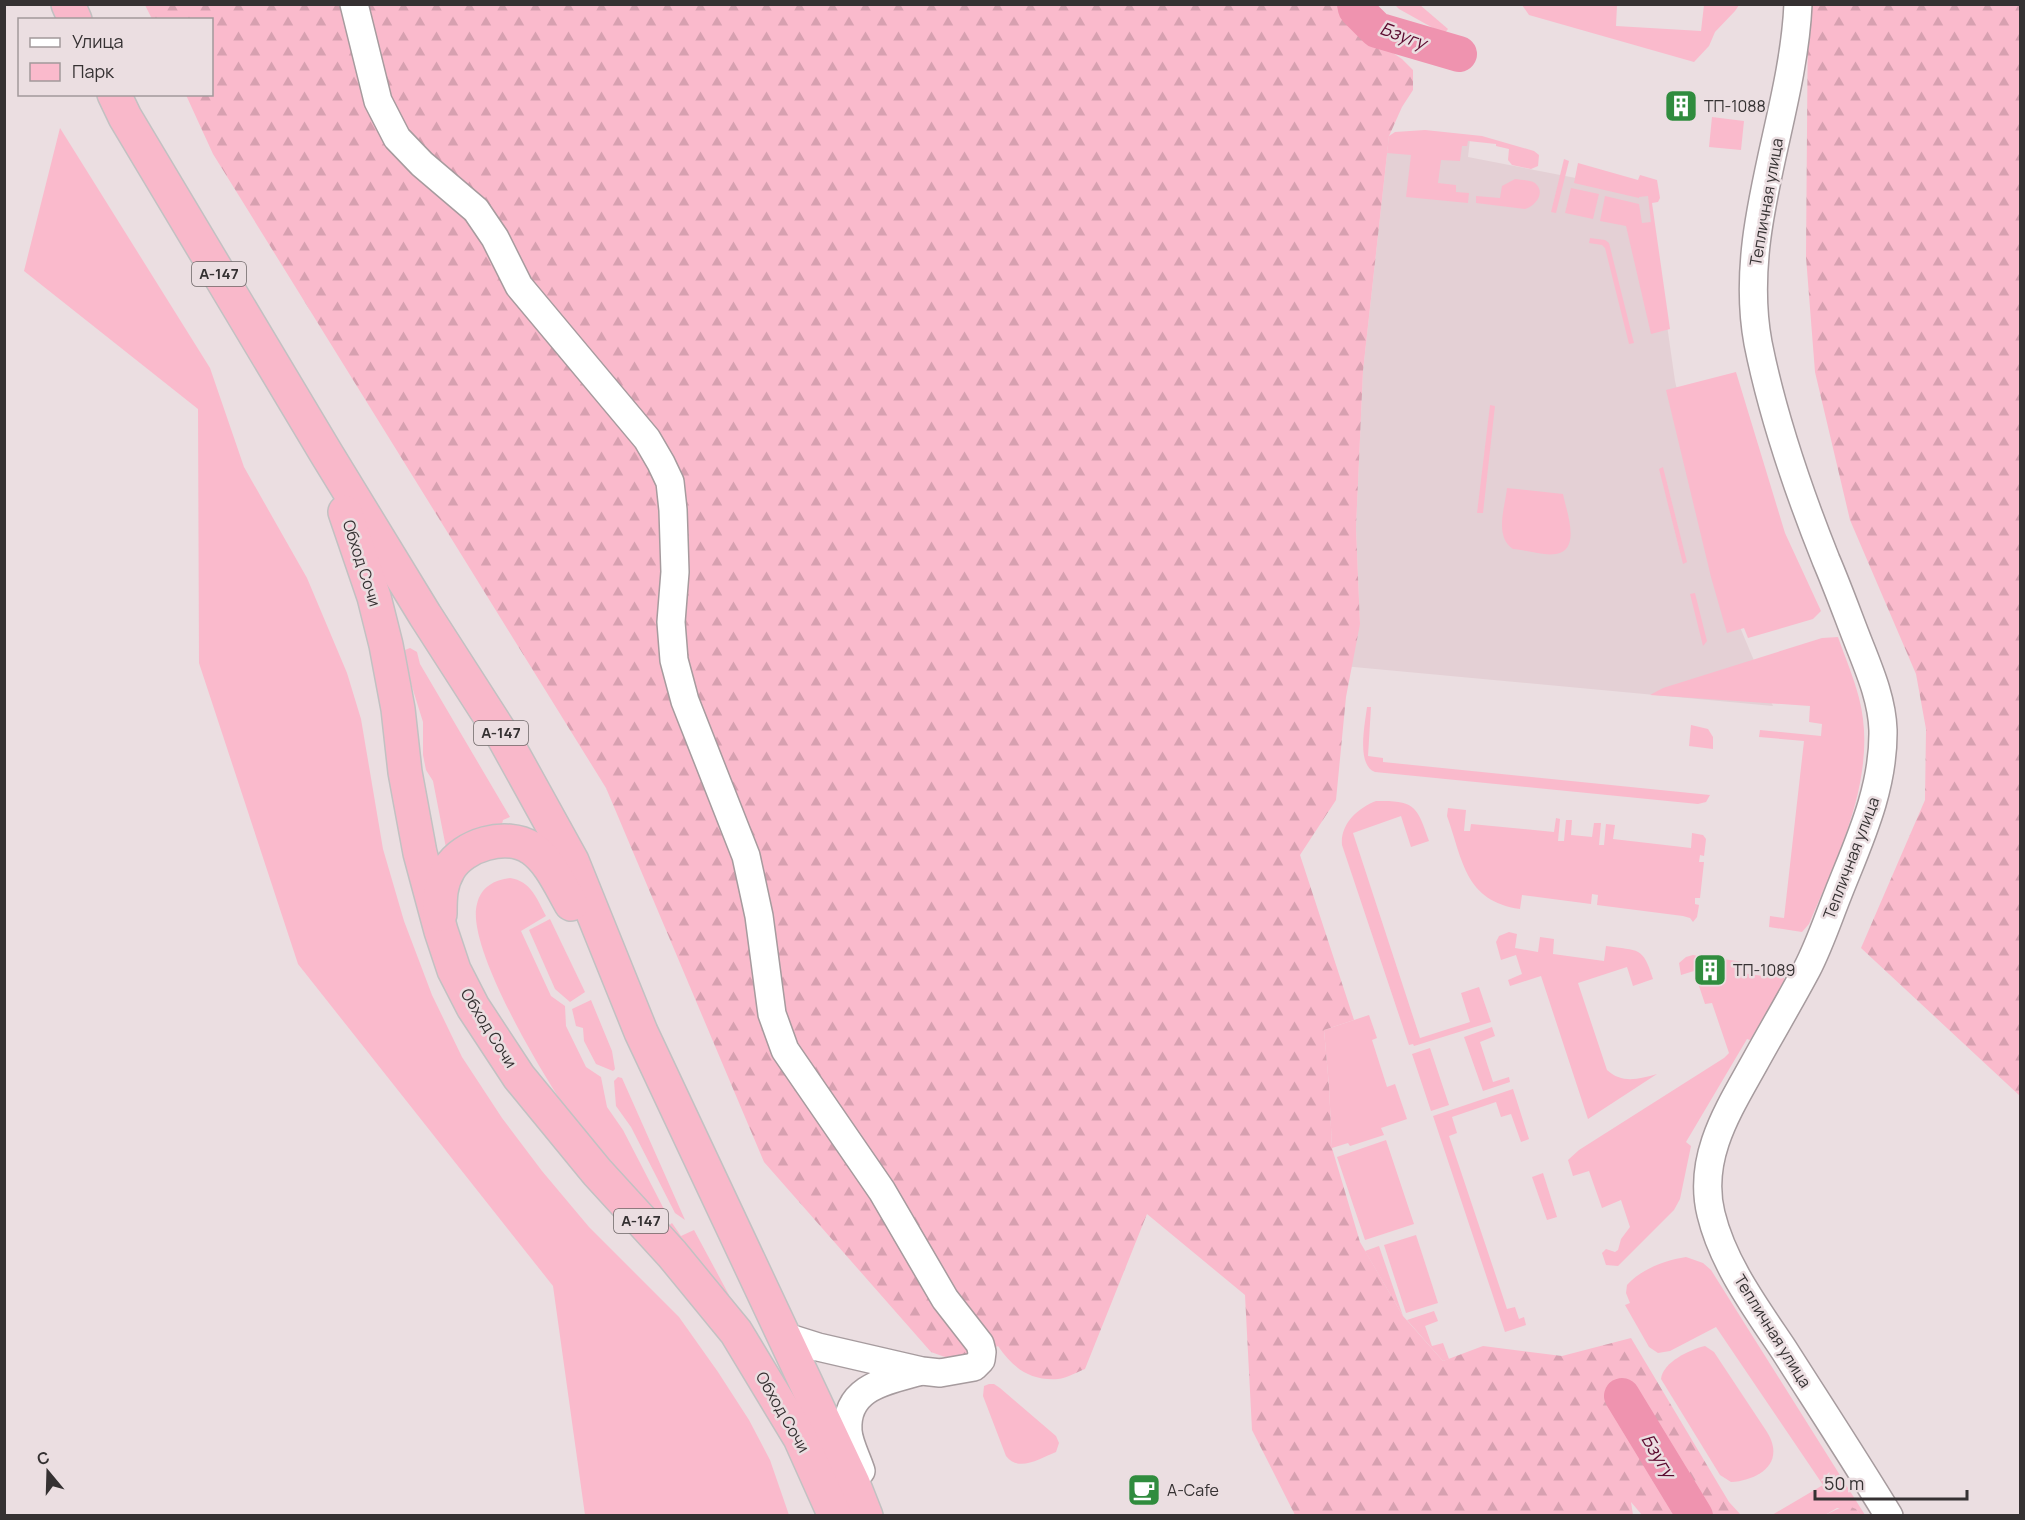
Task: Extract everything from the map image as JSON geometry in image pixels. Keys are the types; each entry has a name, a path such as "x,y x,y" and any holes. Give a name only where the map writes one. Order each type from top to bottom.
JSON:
{"highway":[{"path":"68,4 74,18"},
{"name":"Обход Сочи","path":"115,96 125,117 424,615 504,738 566,850 642,1032 866,1515"},
{"name":"Обход Сочи","path":"326,453 377,606 399,709 405,772 420,854 454,969 473,1007 519,1077 597,1172 672,1254 736,1332 800,1438 835,1515"},
{"name":"А-147","path":"441,931 440,890 449,868 470,850 491,841 517,843 531,848 552,869 642,1032"}],"street":[{"path":"354,4 378,101 397,138 422,164 477,210 495,238 519,286 647,440 661,462 670,482 674,510 675,572 671,622 674,660 685,701 746,856 759,916 772,1014 785,1050 882,1191 945,1299 980,1344 982,1352 981,1360 974,1367 947,1373 922,1371 818,1347 783,1336"},
{"name":"Тепличная улица","path":"1798,4 1793,62 1759,224 1753,275 1753,312 1774,415 1808,514 1873,679 1881,708 1883,731 1881,760 1878,788 1868,820 1810,964 1726,1113 1712,1147 1708,1201 1712,1219 1726,1255 1751,1300 1889,1515"},
{"path":"866,1515 864,1479 848,1433 848,1417 853,1402 868,1389 886,1380 922,1371"}],"shaded area":[{"path":"1389,136 1470,139 1468,157 1648,192 1675,381 1719,577 1773,706 1343,666 1360,623 1356,528 1363,371"}],"green space":[{"path":"1343,4 1351,25 1402,59 1413,70 1413,90 1402,107 1389,136 1363,371 1356,528 1360,624 1346,697 1336,800 1300,855 1354,1020 1324,1030 1332,1148 1360,1242 1403,1316 1443,1361 1483,1346 1562,1356 1631,1338 1729,1502 1741,1515 1642,1515 1631,1502 1633,1515 1295,1515 1252,1430 1245,1295 1147,1214 1085,1369 1061,1378 1048,1379 1023,1372 998,1346 965,1360 952,1359 931,1352 764,1162 606,788 213,154 186,96 213,96 213,18 152,18 145,5"},
{"path":"1395,5 1420,5 1448,29 1444,34"},
{"path":"1522,5 1617,5 1616,26 1701,31 1704,5 1739,5 1715,32 1709,46 1694,62 1529,15"},
{"path":"1808,5 2020,5 2020,1096 1861,948 1925,800 1926,729 1916,674 1850,520 1815,372 1806,257"},
{"path":"1712,117 1744,121 1741,150 1709,147"},
{"path":"60,128 210,368 244,467 307,578 347,673 361,719 383,849 404,921 432,995 462,1057 502,1118 542,1171 589,1227 679,1317 749,1420 770,1460 789,1515 585,1515 553,1286 298,964 199,663 198,409 24,271"},
{"path":"1425,130 1482,136 1534,151 1539,155 1538,166 1531,169 1512,165 1508,160 1509,149 1496,146 1496,144 1468,141 1467,146 1462,146 1460,161 1441,160 1438,183 1456,185 1456,192 1469,193 1468,203 1406,197 1411,155 1387,153 1389,136 1395,132"},
{"path":"1564,159 1569,161 1556,213 1551,212"},
{"path":"1578,163 1638,180 1640,175 1657,180 1660,198 1658,202 1652,203 1670,329 1651,334 1626,226 1600,221 1605,196 1639,204 1642,223 1651,222 1648,196 1639,198 1574,183"},
{"path":"1515,179 1533,182 1540,190 1536,202 1529,207 1525,209 1476,203 1476,196 1500,198 1502,186"},
{"path":"1571,188 1599,194 1593,219 1565,213"},
{"path":"1590,238 1605,240 1609,243 1634,343 1629,344 1605,248 1602,245 1589,243"},
{"path":"1736,372 1785,533 1821,611 1813,619 1748,638 1744,628 1727,633 1711,577 1666,390"},
{"path":"1490,405 1495,406 1483,513 1477,513"},
{"path":"1663,467 1687,562 1683,564 1659,469"},
{"path":"1507,488 1563,494 1570,528 1568,545 1564,551 1556,554 1540,554 1513,549 1507,544 1502,521"},
{"path":"1695,593 1707,641 1703,646 1690,594"},
{"path":"1838,637 1857,690 1864,727 1864,756 1860,785 1843,843 1809,924 1802,932 1769,927 1770,916 1784,918 1804,741 1759,737 1760,730 1821,736 1822,724 1809,722 1810,706 1650,695 1663,688 1822,638"},
{"path":"410,648 417,652 420,664 510,817 503,820 502,824 490,826 447,853 433,781 426,770 423,755 423,722 404,661 405,650"},
{"path":"1367,707 1371,707 1368,756 1383,758 1383,762 1710,795 1706,802 1698,804 1375,772 1369,768 1364,753"},
{"path":"1691,725 1708,729 1713,737 1713,749 1689,746"},
{"path":"1376,801 1399,802 1413,808 1421,820 1429,841 1411,847 1401,816 1353,833 1420,1038 1470,1022 1461,993 1479,987 1491,1022 1414,1046 1409,1045 1342,845 1344,830 1351,818"},
{"path":"1448,808 1466,810 1464,831 1470,831 1471,824 1554,832 1556,818 1560,819 1558,841 1564,841 1566,820 1572,820 1571,835 1592,837 1594,823 1601,823 1599,845 1604,845 1606,824 1615,825 1613,839 1691,848 1692,833 1703,835 1706,839 1704,856 1700,855 1699,862 1704,862 1700,898 1695,898 1695,904 1699,905 1697,917 1693,922 1690,918 1683,916 1597,905 1598,895 1592,894 1591,904 1522,895 1520,909 1502,905 1477,888 1469,876 1447,816"},
{"path":"510,878 528,887 546,916 521,931 551,996 565,1006 566,1026 586,1067 601,1077 607,1107 623,1130 666,1213 663,1218 660,1218 608,1163 577,1125 538,1063 499,990 485,956 477,926 477,904 489,885"},
{"path":"550,919 585,992 570,1002 555,989 529,930"},
{"path":"1509,932 1517,934 1515,948 1538,952 1540,937 1554,939 1553,954 1604,961 1606,946 1633,950 1642,955 1653,979 1633,986 1627,967 1578,983 1607,1070 1625,1079 1637,1079 1657,1074 1588,1119 1541,976 1510,986 1508,980 1522,974 1516,955 1501,960 1496,942 1499,936"},
{"path":"1693,955 1698,956 1697,970 1700,977 1720,978 1724,972 1723,959 1743,962 1742,973 1763,976 1766,967 1783,974 1785,982 1750,1040 1747,1039 1686,1142 1691,1146 1680,1199 1674,1210 1618,1266 1606,1265 1602,1253 1606,1249 1615,1252 1618,1250 1621,1239 1630,1227 1621,1200 1602,1208 1589,1171 1573,1176 1568,1160 1579,1150 1729,1053 1712,1003 1705,1004 1694,971 1681,975 1679,963"},
{"path":"591,1000 612,1051 615,1069 613,1071 596,1064 584,1041 583,1028 576,1026 572,1009"},
{"path":"1369,1015 1377,1038 1372,1040 1387,1087 1395,1084 1407,1119 1381,1128 1384,1135 1350,1146 1348,1143 1332,1148 1324,1030"},
{"path":"1492,1027 1495,1036 1480,1042 1493,1082 1509,1077 1510,1082 1483,1091 1464,1037"},
{"path":"1430,1048 1449,1105 1431,1111 1412,1054"},
{"path":"618,1077 622,1078 685,1220 675,1213 631,1127 616,1106 614,1081"},
{"path":"1513,1089 1529,1139 1521,1142 1511,1114 1501,1117 1496,1102 1452,1117 1457,1133 1449,1136 1507,1309 1515,1307 1519,1319 1524,1317 1526,1325 1505,1332 1433,1116"},
{"path":"1386,1140 1414,1224 1365,1240 1337,1157"},
{"path":"1543,1173 1557,1217 1547,1220 1532,1177"},
{"path":"672,1223 681,1236 694,1230 729,1295 725,1295 667,1227"},
{"path":"1416,1235 1438,1303 1406,1313 1384,1245"},
{"path":"1379,1246 1403,1316 1365,1251"},
{"path":"1686,1257 1703,1263 1711,1270 1865,1515 1860,1515 1856,1509 1837,1508 1825,1515 1772,1515 1823,1485 1716,1327 1670,1351 1658,1353 1649,1347 1625,1305 1630,1303 1626,1293 1627,1285 1639,1274 1654,1266"},
{"path":"1434,1311 1438,1321 1425,1326 1432,1346 1443,1343 1449,1359 1443,1361 1407,1320"},
{"path":"1705,1346 1714,1352 1772,1443 1773,1453 1767,1468 1751,1478 1731,1482 1720,1475 1661,1379 1666,1367 1672,1362 1692,1350"},
{"path":"989,1384 1000,1388 1056,1436 1059,1443 1056,1452 1023,1464 1011,1461 1006,1456 983,1396 984,1386"},
{"path":"1846,1505 1856,1509 1860,1515 1825,1515"}],"waterway":[{"name":"Бзугу","path":"1355,4 1356,9 1377,30 1459,54"},
{"name":"Бзугу","path":"1622,1396 1695,1516"}],"place":[{"name":"ТП-1088","path":"1681,106"},
{"name":"ТП-1089","path":"1710,970"},
{"name":"A-Cafe","path":"1144,1490"}]}
